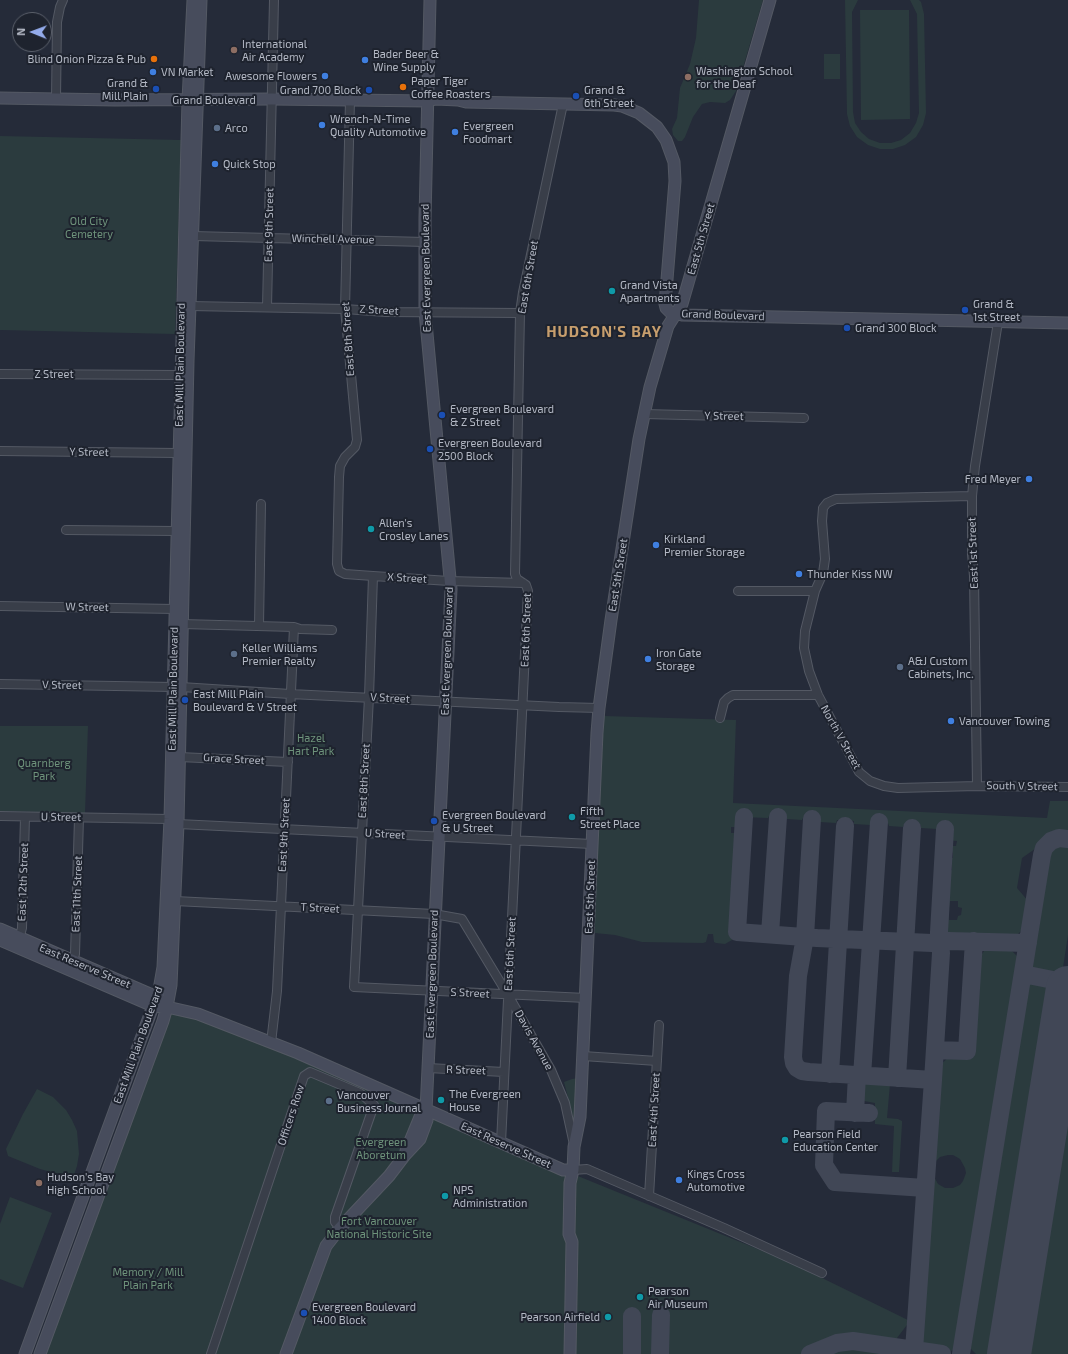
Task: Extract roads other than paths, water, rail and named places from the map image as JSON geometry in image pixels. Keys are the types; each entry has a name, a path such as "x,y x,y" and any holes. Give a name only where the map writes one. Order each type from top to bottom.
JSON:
{"main road":[{"name":"East Mill Plain Boulevard","path":"40,1354 167,1007 171,985 175,901 174,821 177,687 182,624 193,236 193,0"},
{"name":"East Mill Plain Boulevard","path":"25,1354 159,990 163,967 179,757 175,609 180,375 192,100 201,0"},
{"name":"East Evergreen Boulevard","path":"286,1354 324,1251 340,1228 389,1176 405,1155 420,1139 427,1120 426,1110 434,914 450,602 444,507 425,312 427,101 430,0"},
{"name":"East 5th Street","path":"570,1354 572,1242 569,1234 570,1183 573,1170 574,1146 580,1117 599,708 633,475 644,414 661,348 668,326 682,304 770,0"},
{"name":"Grand Boulevard","path":"0,98 427,101 436,99 466,102 614,105 630,108 651,122 666,140 674,162 675,181 665,304 666,308 670,312 675,314 1068,323"},
{"name":"East Reserve Street","path":"0,929 18,942 167,1007 198,1014 271,1043 358,1079 563,1170 573,1170"},
{"name":"East Reserve Street","path":"0,940 18,942"}],"street":[{"path":"56,99 57,22 63,0"},
{"name":"East 9th Street","path":"267,307 274,0"},
{"name":"East 8th Street","path":"339,571 337,564 340,466 345,457 356,447 357,440 345,309 350,100"},
{"name":"East 6th Street","path":"501,1143 528,591 524,583 517,579 514,574 520,313 523,292 563,104"},
{"name":"Winchell Avenue","path":"193,236 425,242"},
{"name":"Z Street","path":"190,306 345,309 386,312 520,313"},
{"name":"East 1st Street","path":"977,786 972,496 975,466 998,322"},
{"name":"Z Street","path":"0,374 180,375"},
{"name":"Y Street","path":"644,414 804,418"},
{"name":"Y Street","path":"0,451 178,453"},
{"path":"818,696 809,671 804,648 805,631 815,591 823,573 825,559 822,514 823,508 827,503 836,499 972,496"},
{"path":"259,626 261,504"},
{"path":"66,530 176,531"},
{"name":"X Street","path":"339,571 345,574 449,581 524,583"},
{"name":"East 8th Street","path":"354,987 369,697 373,576"},
{"path":"738,591 815,591"},
{"name":"W Street","path":"0,606 175,609"},
{"path":"182,624 294,627 300,629 332,630"},
{"name":"East 9th Street","path":"271,1043 277,991 294,627"},
{"name":"V Street","path":"0,684 177,687 290,694 599,708"},
{"name":"North V Street","path":"720,718 724,702 733,695 818,696 859,772 870,781 884,786 898,788 977,786"},
{"name":"Grace Street","path":"179,757 288,762"},
{"name":"South V Street","path":"977,786 1068,787"},
{"name":"U Street","path":"0,816 174,821 284,829 592,844"},
{"name":"East 12th Street","path":"18,942 25,817"},
{"name":"East 11th Street","path":"70,965 75,954 79,818"},
{"name":"T Street","path":"175,901 434,914 455,917 464,921"},
{"name":"Davis Avenue","path":"464,921 551,1070 565,1103 572,1129 574,1146"},
{"name":"S Street","path":"354,987 586,998"},
{"name":"East 4th Street","path":"649,1196 659,1025"},
{"path":"583,1056 657,1061"},
{"name":"R Street","path":"428,1068 504,1072"},
{"name":"Officers Row","path":"211,1354 304,1076 310,1072 362,1094 374,1105 335,1217 335,1222 340,1228"},
{"name":"East Reserve Street","path":"573,1170 587,1169 724,1228 822,1273"}],"place":[{"name":"International Air Academy","path":"234,50"},
{"name":"Blind Onion Pizza & Pub","path":"154,59"},
{"name":"Bader Beer & Wine Supply","path":"365,60"},
{"name":"VN Market","path":"153,72"},
{"name":"Awesome Flowers","path":"325,76"},
{"name":"Washington School for the Deaf","path":"688,77"},
{"name":"Paper Tiger Coffee Roasters","path":"403,87"},
{"name":"Grand & Mill Plain","path":"156,89"},
{"name":"Grand 700 Block","path":"369,90"},
{"name":"Grand & 6th Street","path":"576,96"},
{"name":"Wrench-N-Time Quality Automotive","path":"322,125"},
{"name":"Arco","path":"217,128"},
{"name":"Evergreen Foodmart","path":"455,132"},
{"name":"Quick Stop","path":"215,164"},
{"name":"Grand Vista Apartments","path":"612,291"},
{"name":"Grand & 1st Street","path":"965,310"},
{"name":"Grand 300 Block","path":"847,328"},
{"name":"Evergreen Boulevard & Z Street","path":"442,415"},
{"name":"Evergreen Boulevard 2500 Block","path":"430,449"},
{"name":"Fred Meyer","path":"1029,479"},
{"name":"Allen's Crosley Lanes","path":"371,529"},
{"name":"Kirkland Premier Storage","path":"656,545"},
{"name":"Thunder Kiss NW","path":"799,574"},
{"name":"Keller Williams Premier Realty","path":"234,654"},
{"name":"Iron Gate Storage","path":"648,659"},
{"name":"A&J Custom Cabinets, Inc.","path":"900,667"},
{"name":"East Mill Plain Boulevard & V Street","path":"185,700"},
{"name":"Vancouver Towing","path":"951,721"},
{"name":"Fifth Street Place","path":"572,817"},
{"name":"Evergreen Boulevard & U Street","path":"434,821"},
{"name":"The Evergreen House","path":"441,1100"},
{"name":"Vancouver Business Journal","path":"329,1101"},
{"name":"Pearson Field Education Center","path":"785,1140"},
{"name":"Kings Cross Automotive","path":"679,1180"},
{"name":"Hudson's Bay High School","path":"39,1183"},
{"name":"NPS Administration","path":"445,1196"},
{"name":"Pearson Air Museum","path":"640,1297"},
{"name":"Evergreen Boulevard 1400 Block","path":"304,1313"},
{"name":"Pearson Airfield","path":"608,1317"}],"district":[{"name":"HUDSON'S BAY","path":"604,332"}],"park label":[{"name":"Old City Cemetery","path":"89,227"},
{"name":"Hazel Hart Park","path":"311,744"},
{"name":"Quarnberg Park","path":"44,769"},
{"name":"Evergreen Aboretum","path":"381,1148"},
{"name":"Fort Vancouver National Historic Site","path":"379,1227"},
{"name":"Memory / Mill Plain Park","path":"148,1278"}]}
